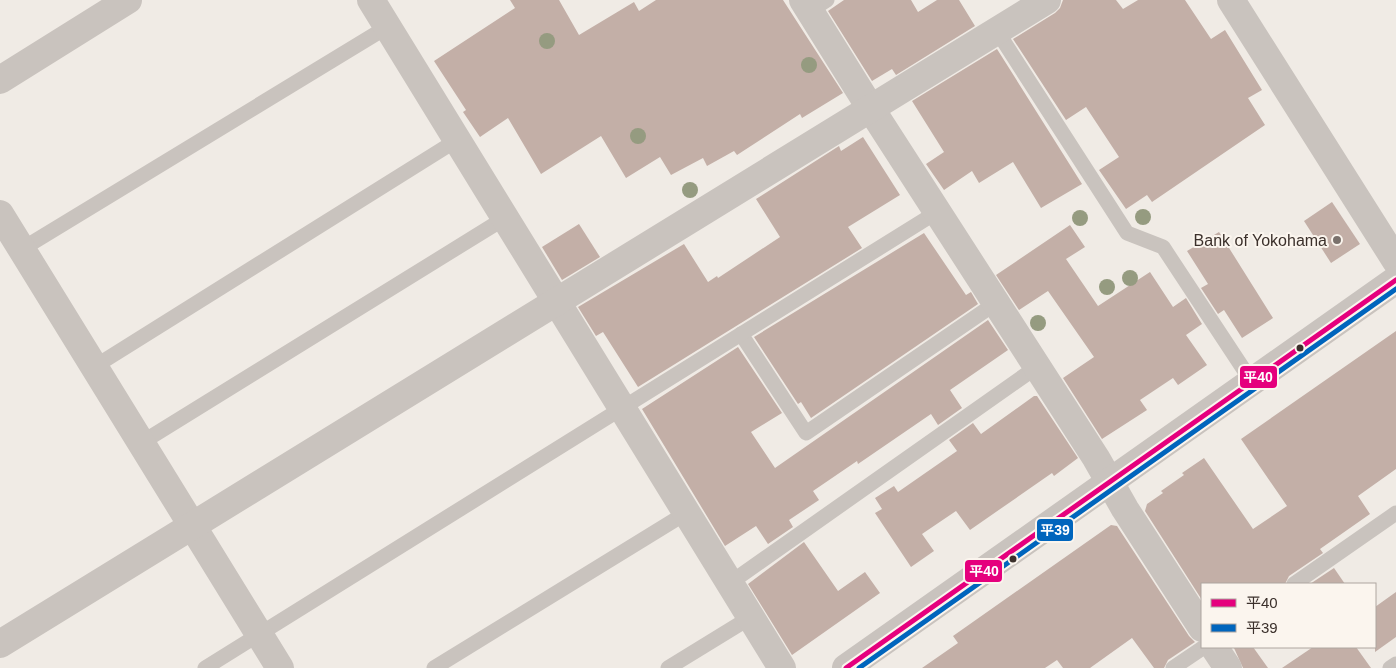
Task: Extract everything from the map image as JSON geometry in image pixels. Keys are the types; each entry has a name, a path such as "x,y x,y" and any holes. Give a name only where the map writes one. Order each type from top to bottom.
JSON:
{"street":[{"path":"0,80 128,0"},
{"path":"370,0 782,668"},
{"path":"0,644 191,524 871,110 1047,0"},
{"path":"1231,0 1396,261"},
{"path":"813,4 871,110 1038,366 1201,626"},
{"path":"0,214 280,668"},
{"path":"846,668 1396,280"},
{"path":"1215,648 1228,668"}],"lane":[{"path":"22,249 387,27"},
{"path":"997,31 1127,233 1163,247 1252,382"},
{"path":"94,367 457,140"},
{"path":"205,668 937,212"},
{"path":"141,443 505,218"},
{"path":"741,334 806,433 996,303"},
{"path":"730,583 1038,366"},
{"path":"434,668 686,513"},
{"path":"1295,583 1396,513"},
{"path":"668,668 751,617"},
{"path":"1173,668 1203,648"},
{"path":"1390,668 1396,664"}],"building":[{"path":"510,0 559,0 579,35 634,2 639,11 656,0 783,0 843,93 802,118 800,114 737,155 734,151 707,166 703,158 671,175 660,157 626,178 601,136 541,174 508,118 480,137 463,112 466,110 434,61 515,8"},
{"path":"844,0 911,0 918,12 937,0 959,0 975,26 896,75 892,69 872,81 828,11"},
{"path":"1063,0 1116,0 1123,9 1138,0 1185,0 1211,39 1225,30 1262,90 1248,98 1265,125 1152,202 1147,195 1126,209 1099,170 1119,157 1086,107 1066,120 1013,39 1055,13 1060,8"},
{"path":"997,49 1082,184 1041,208 1013,162 979,183 972,171 944,190 926,164 944,152 912,101"},
{"path":"863,137 900,195 848,227 862,248 638,387 603,332 596,336 578,307 684,244 708,282 717,276 718,278 780,237 756,199 839,146 841,151"},
{"path":"1332,202 1360,244 1331,263 1304,221"},
{"path":"579,224 600,257 562,280 542,247"},
{"path":"1070,225 1085,247 1066,259 1098,306 1150,272 1173,307 1186,298 1202,324 1186,335 1207,365 1178,385 1173,378 1140,400 1147,410 1102,439 1063,378 1094,357 1048,291 1019,310 996,275"},
{"path":"1219,232 1273,318 1242,338 1224,310 1218,314 1201,288 1208,284 1187,251"},
{"path":"924,233 966,295 971,292 978,304 811,418 801,402 798,404 754,337"},
{"path":"988,320 1008,350 950,390 962,408 938,425 931,414 858,464 857,461 813,491 819,500 789,520 793,527 768,544 756,526 725,546 642,409 738,347 782,413 751,432 775,468"},
{"path":"1396,331 1396,469 1358,496 1370,514 1320,549 1323,553 1289,576 1286,583 1201,583 1201,598 1145,511 1147,504 1163,493 1161,491 1204,458 1253,529 1287,506 1241,439"},
{"path":"1034,396 1037,396 1078,458 1054,476 1052,473 970,530 956,511 922,534 934,551 911,567 875,513 882,509 875,498 894,486 898,492 957,451 949,440 973,423 981,434"},
{"path":"1111,525 1117,526 1189,636 1195,642 1168,660 1164,668 1154,668 1132,638 1090,668 1063,668 1057,660 1045,668 922,668 958,643 953,636"},
{"path":"804,542 838,591 865,572 880,593 792,655 748,584"},
{"path":"1334,568 1344,583 1312,583"},
{"path":"1396,592 1396,637 1375,652 1376,648 1376,606"},
{"path":"1234,648 1254,648 1268,668 1243,668"},
{"path":"1312,648 1357,648 1371,668 1282,668"}],"transit line":[{"name":"平40","path":"846,668 1396,280"},
{"name":"平39","path":"859,668 1396,289"}],"place":[{"name":"Bank of Yokohama","path":"1337,240"}]}
